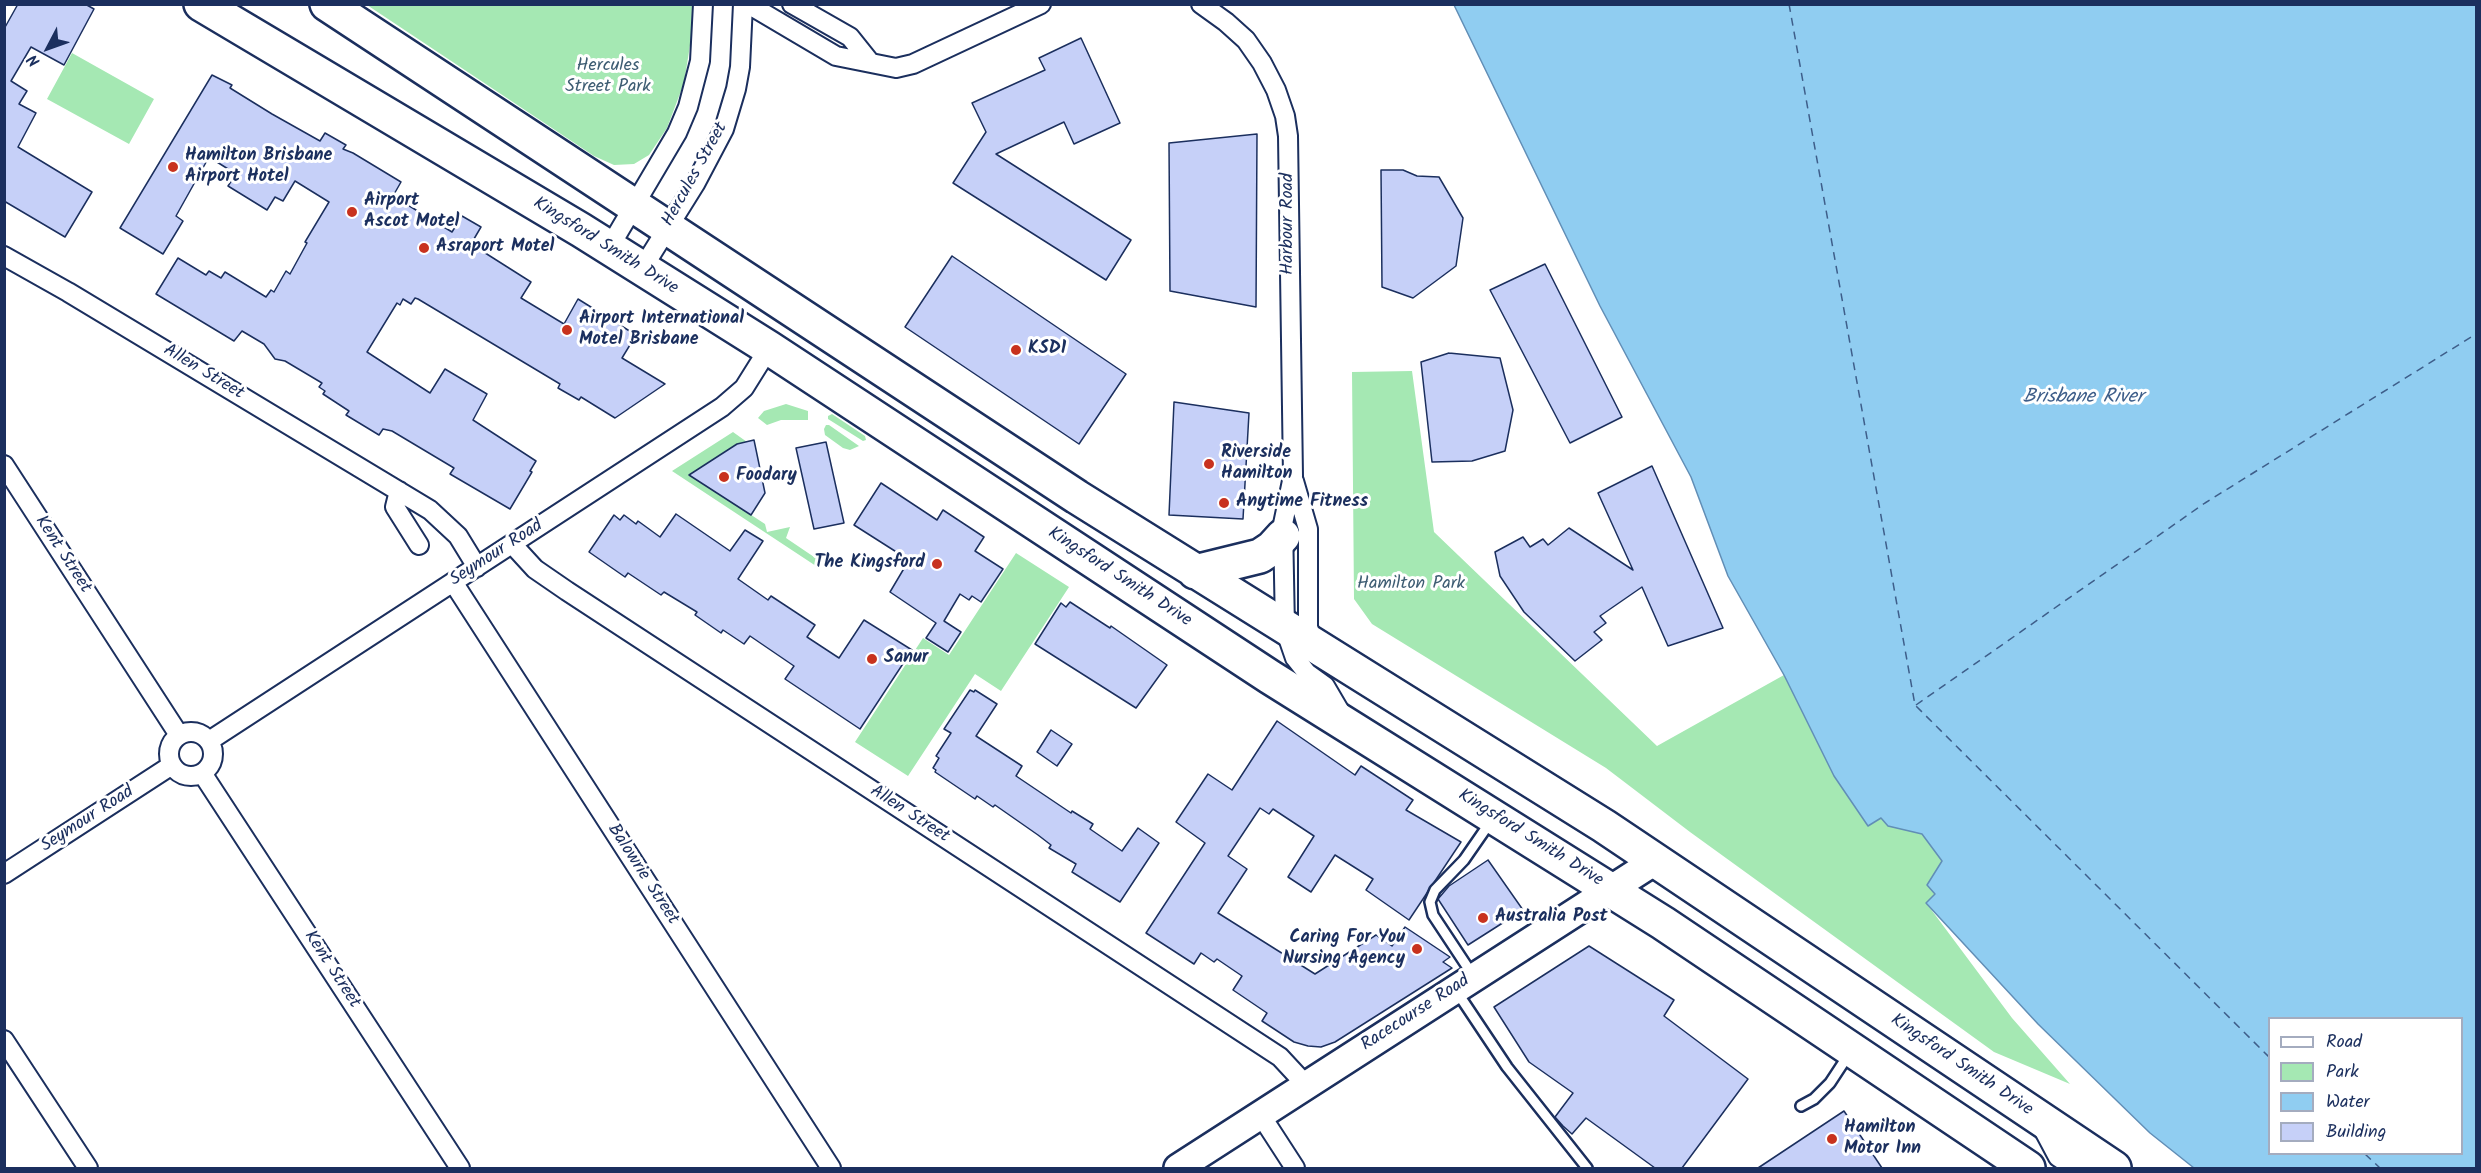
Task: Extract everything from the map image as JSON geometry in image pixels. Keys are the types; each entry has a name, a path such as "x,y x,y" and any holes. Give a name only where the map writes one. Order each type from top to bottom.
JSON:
{"highway":[{"name":"Kingsford Smith Drive","path":"201,4 609,248 769,348 1270,677 1611,890 2028,1168"},
{"name":"Kingsford Smith Drive","path":"327,4 1195,572 1498,760 1655,861 2114,1168"},
{"path":"1195,572 1260,556 1272,548 1283,536"}],"street":[{"name":"Hercules Street","path":"609,248 676,133 688,107 700,61 703,4"},
{"name":"Hercules Street","path":"642,269 716,147 731,111 740,67 743,4"},
{"path":"748,4 836,56 896,68 913,64 1041,4"},
{"path":"792,4 850,37 870,62"},
{"name":"Harbour Road","path":"1201,4 1246,40 1262,63 1276,90 1285,116 1288,136 1293,476 1283,536 1285,628 1295,657 1307,672 1325,686 1348,725"},
{"name":"Allen Street","path":"4,256 78,298 430,510 450,527 477,567"},
{"name":"Seymour Road","path":"209,741 722,407 744,388 769,348"},
{"name":"Kent Street","path":"4,465 179,735"},
{"name":"Harbour Road","path":"1293,476 1308,529 1308,627 1314,646"},
{"path":"399,491 394,507 419,545"},
{"name":"Allen Street","path":"513,544 535,569 567,591 1280,1058 1306,1084"},
{"name":"Balowrie Street","path":"453,582 831,1168"},
{"path":"192,732 204,736 209,741 213,755 212,762 202,773 183,774 172,765 169,759 170,745 179,735 192,732"},
{"name":"Seymour Road","path":"4,874 172,765"},
{"name":"Kent Street","path":"202,773 459,1168"},
{"name":"Racecourse Road","path":"1178,1168 1655,861"},
{"path":"4,1040 88,1168"},
{"path":"1260,1114 1295,1168"},
{"path":"2036,1116 2058,1157 2075,1168"}],"lane":[{"path":"1494,816 1464,860 1440,884 1430,900 1431,909 1507,1067 1587,1168"},
{"path":"1801,1106 1814,1099 1830,1083 1851,1050"}],"green space":[{"name":"Hercules Street Park","path":"367,5 692,5 691,39 684,83 667,128 649,155 634,164 614,165 594,156"},
{"path":"72,53 154,99 129,144 47,99"},
{"name":"Hamilton Park","path":"1412,371 1434,532 1657,746 1784,675 1834,776 1868,826 1881,818 1889,826 1922,834 1942,861 1928,884 1936,894 1927,904 2012,1018 2070,1084 1994,1052 1690,832 1606,768 1372,624 1354,599 1352,372"},
{"path":"786,404 808,411 808,420 781,420 767,425 758,418 764,411"},
{"path":"832,414 865,436 866,440 863,441 828,419 828,416"},
{"path":"826,425 859,446 850,450 843,448 825,435"},
{"path":"733,432 747,442 737,444 690,475 765,524 767,532 790,527 786,538 820,561 816,566 672,471"},
{"path":"1016,553 1069,587 1001,691 975,674 908,776 855,742 923,638 949,655"}],"water":[{"name":"Brisbane River","path":"1454,5 2476,5 2476,1168 2194,1168 2150,1133 2038,1024 1926,903 1935,894 1927,885 1942,861 1922,834 1888,826 1881,818 1868,826 1834,776 1784,675 1728,576 1691,477 1600,306"}],"building":[{"path":"18,4 85,4 94,9 64,65 31,47 11,81 27,91 19,104 36,113 18,147 92,192 65,237 4,201 4,29"},
{"path":"1081,38 1120,123 1074,144 1064,122 996,154 1131,240 1106,280 953,183 986,132 972,103 1045,70 1039,58"},
{"path":"212,75 232,85 230,88 272,114 320,141 325,133 346,145 343,149 401,182 393,196 452,232 462,216 481,227 471,244 531,282 521,298 564,324 578,299 636,335 622,358 665,384 615,418 581,397 579,400 558,388 560,384 418,299 415,298 411,304 403,299 400,305 397,303 367,352 430,393 445,369 487,394 473,420 536,461 510,509 450,474 454,468 392,431 383,429 379,435 346,415 349,411 323,394 325,391 319,387 322,383 285,361 275,359 264,344 242,331 234,341 156,294 178,258 206,275 209,271 221,278 225,272 266,297 271,290 274,292 286,271 290,274 307,243 305,242 329,202 295,181 283,201 275,197 267,210 228,186 236,174 209,157 176,216 183,221 163,254 120,228"},
{"path":"1257,134 1256,307 1170,291 1169,143"},
{"path":"1381,170 1403,170 1417,176 1439,177 1463,218 1456,266 1413,298 1382,287"},
{"name":"KSD1","path":"952,256 1126,374 1079,444 905,327"},
{"path":"1545,264 1622,417 1570,443 1490,290"},
{"path":"1449,353 1500,358 1513,410 1505,451 1472,461 1432,462 1421,362"},
{"name":"Riverside Hamilton","path":"1174,402 1249,413 1243,519 1169,515"},
{"name":"Foodary","path":"754,440 765,493 751,515 689,475 737,444"},
{"path":"826,442 844,523 814,529 796,448"},
{"path":"1652,466 1723,628 1668,646 1642,587 1600,616 1606,623 1594,632 1602,640 1575,661 1524,612 1500,576 1495,552 1523,537 1530,547 1543,539 1548,545 1569,528 1633,570 1598,493"},
{"path":"881,483 937,520 943,510 984,537 975,551 1003,569 981,602 972,596 969,600 960,594 944,621 961,632 948,652 926,638 936,623 890,592 909,560 854,525"},
{"path":"676,514 730,551 745,530 763,541 738,579 768,600 771,596 815,625 807,637 839,658 864,620 912,650 860,729 785,679 794,666 750,636 744,644 723,630 721,633 695,615 697,612 664,592 661,595 628,573 625,577 589,552 614,515 620,520 624,515 636,524 638,521 660,537"},
{"path":"1070,602 1110,628 1111,626 1167,665 1136,708 1035,644 1061,603 1066,607"},
{"path":"970,690 974,692 975,690 997,704 976,736 1022,766 1016,776 1071,813 1072,811 1093,824 1090,829 1122,851 1138,828 1159,843 1120,902 1072,872 1076,864 1049,848 1051,845 1038,835 995,805 993,807 977,796 975,799 935,772 933,768 939,758 936,756 951,733 944,729"},
{"path":"1277,721 1355,775 1361,766 1413,800 1406,810 1461,842 1409,920 1366,890 1373,879 1335,855 1311,892 1288,877 1314,836 1273,809 1269,814 1260,808 1228,856 1247,869 1218,913 1315,974 1376,935 1392,946 1405,927 1450,957 1443,962 1452,968 1335,1042 1321,1047 1294,1042 1262,1021 1267,1013 1233,990 1242,976 1217,959 1214,962 1201,953 1194,964 1146,933 1205,843 1176,822 1208,774 1232,790"},
{"path":"1051,730 1072,744 1057,766 1037,752"},
{"path":"1488,860 1523,910 1468,945 1438,899 1449,886"},
{"path":"1589,946 1674,1000 1664,1016 1748,1079 1682,1168 1655,1168 1586,1118 1572,1134 1555,1117 1573,1093 1529,1062 1494,1007"},
{"name":"Hamilton Motor Inn","path":"1844,1111 1882,1168 1758,1168"}],"ferry route":[{"path":"1789,4 1915,705 2268,1056"},
{"path":"1916,705 2205,503 2476,334"},
{"path":"2366,1155 2380,1168"}],"place":[{"name":"Hamilton Brisbane Airport Hotel","path":"173,167"},
{"name":"Airport Ascot Motel","path":"352,212"},
{"name":"Asraport Motel","path":"424,248"},
{"name":"Airport International Motel Brisbane","path":"567,330"},
{"name":"KSD1","path":"1016,350"},
{"name":"Riverside Hamilton","path":"1209,464"},
{"name":"Foodary","path":"724,477"},
{"name":"Anytime Fitness","path":"1224,503"},
{"name":"The Kingsford","path":"937,564"},
{"name":"Sanur","path":"872,659"},
{"name":"Australia Post","path":"1483,918"},
{"name":"Caring For You Nursing Agency","path":"1417,949"},
{"name":"Hamilton Motor Inn","path":"1832,1139"}]}
